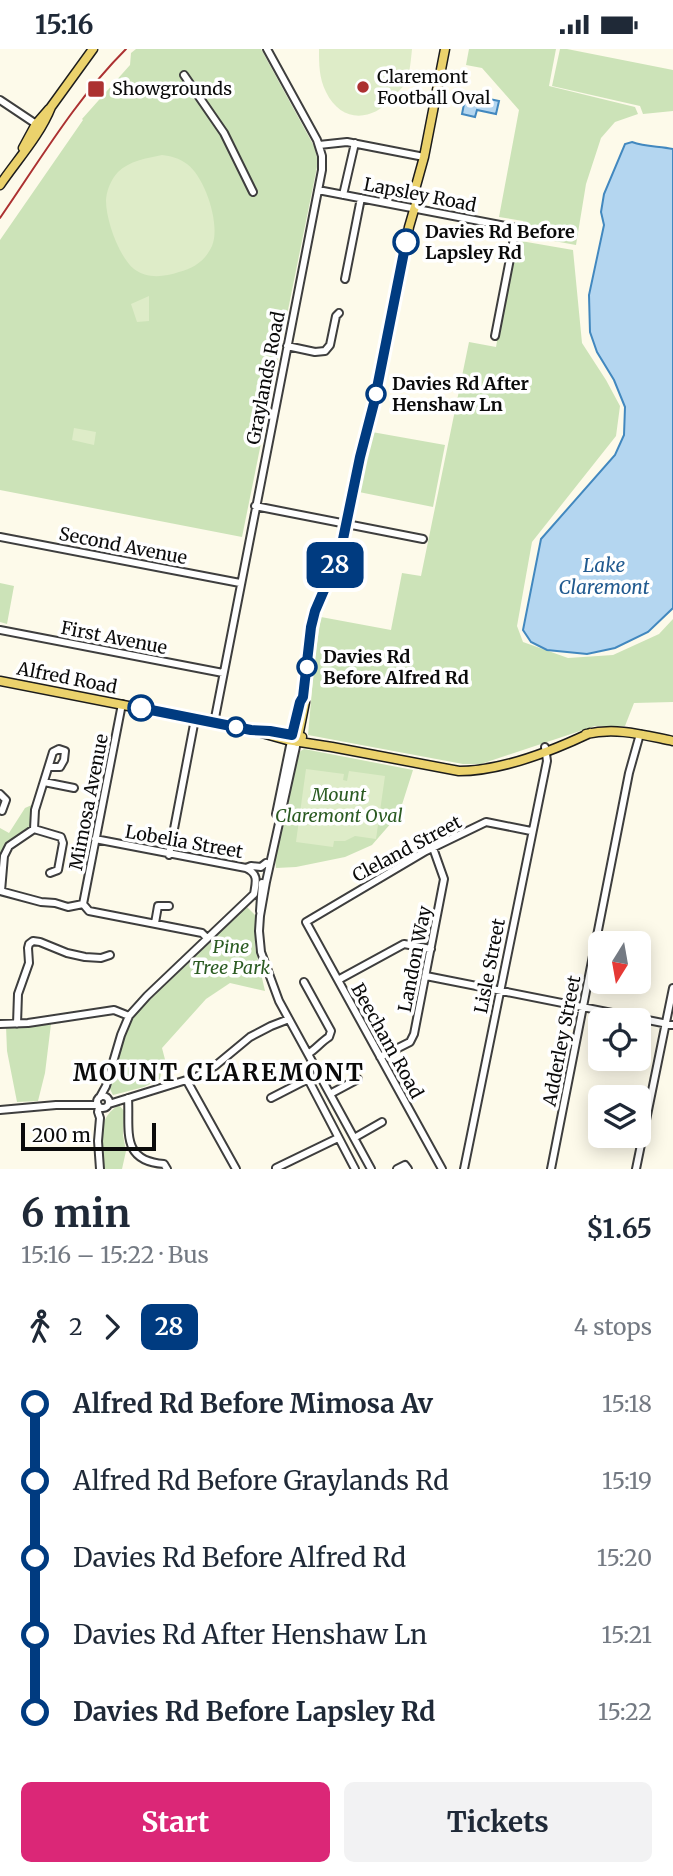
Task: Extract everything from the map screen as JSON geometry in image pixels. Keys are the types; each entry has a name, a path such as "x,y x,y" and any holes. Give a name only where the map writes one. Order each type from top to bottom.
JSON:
{"main road":[{"path":"19,157 36,124 93,49"},
{"path":"295,739 311,627 317,605 337,560 346,524 374,403 409,227 413,194 424,157 445,49"},
{"path":"0,185 31,143 51,107"},
{"name":"Alfred Road","path":"0,681 251,730 270,731 332,747 459,771 478,771 590,733 610,730 673,741"}],"street":[{"name":"Graylands Road","path":"214,723 318,190 322,156 319,145 267,49"},
{"path":"184,75 224,133 253,192"},
{"path":"0,100 36,124"},
{"path":"343,195 355,143"},
{"path":"319,145 355,143 424,157"},
{"name":"Lapsley Road","path":"318,190 516,228 495,336"},
{"path":"345,279 361,198"},
{"path":"287,346 315,352 325,351 330,345 338,313"},
{"path":"256,506 423,539"},
{"name":"Second Avenue","path":"0,537 240,583"},
{"name":"First Avenue","path":"0,630 223,673"},
{"name":"Mimosa Avenue","path":"83,904 122,704"},
{"path":"169,855 195,719"},
{"name":"Adderley Street","path":"551,1169 638,734"},
{"path":"295,739 260,895 261,952 273,988 371,1169"},
{"name":"Lisle Street","path":"464,1169 547,761 543,750"},
{"path":"34,829 35,810 49,767"},
{"path":"44,782 74,788"},
{"path":"0,794 6,800 2,811"},
{"name":"Cleland Street","path":"309,927 306,922 426,851 486,822 531,831"},
{"path":"34,829 61,837 63,843 58,870 50,873"},
{"path":"34,829 9,846 4,856 1,891 68,907 83,904 89,911 202,933 207,938"},
{"name":"Lobelia Street","path":"95,839 246,869 251,866 261,867 268,860"},
{"name":"Landon Way","path":"380,1057 410,1042 414,1034 444,879 433,848"},
{"path":"100,1169 98,1140 106,1086 129,1016 254,894 256,877 246,869"},
{"path":"155,923 155,904 169,906"},
{"name":"Beecham Road","path":"309,927 442,1169"},
{"path":"17,1024 18,994 29,964 29,944 33,941 85,957 101,958 110,955"},
{"path":"338,980 404,944 431,949"},
{"path":"426,976 671,1024"},
{"path":"304,982 331,1031 329,1037 314,1043 306,1051"},
{"path":"636,1169 671,1024 673,988"},
{"path":"0,1024 114,1010 129,1016"},
{"path":"0,1110 124,1099 187,1081 215,1066 244,1042 288,1017"},
{"path":"271,1098 307,1079 355,1169"},
{"path":"330,1094 358,1079"},
{"path":"187,1081 236,1169"},
{"path":"124,1099 129,1143 141,1158 162,1166"},
{"path":"354,1138 382,1122"},
{"path":"276,1168 338,1138"},
{"path":"397,1169 405,1165 408,1169"}],"green space":[{"path":"136,49 261,49 315,148 318,162 242,537 0,490 0,240 82,119 130,65 131,53"},
{"name":"Claremont Football Oval","path":"319,49 412,49 407,78 402,88 375,112 357,116 340,109 326,92 319,66"},
{"path":"469,49 556,49 549,86 635,107 638,114 615,122 601,138 586,184 576,245 521,235 523,221 499,217 519,110 482,68 466,65"},
{"path":"560,49 673,70 673,111 643,114 640,106 552,86"},
{"path":"162,155 184,162 200,179 213,214 214,237 206,256 194,266 156,276 134,269 123,256 111,228 106,201 111,182 122,168 138,160"},
{"path":"515,240 573,250 582,343 620,406 616,436 532,542 517,626 523,642 568,658 613,655 659,634 673,619 673,702 634,703 625,726 595,726 481,764 463,764 308,735 321,617 391,630 402,573 421,576 469,342 496,347"},
{"path":"149,296 149,321 137,322 131,304"},
{"path":"74,428 96,432 94,445 72,440"},
{"path":"372,432 445,445 433,507 359,492"},
{"path":"0,583 14,586 7,624 0,622"},
{"name":"Mount Claremont Oval","path":"304,749 413,770 399,814 372,845 345,857 296,867 276,868 275,859 290,787 299,752"},
{"path":"306,769 344,774 343,780 347,781 349,771 385,776 376,839 355,836 345,841 334,841 333,847 296,842"},
{"path":"34,804 30,829 6,846 0,881 0,828 9,833 25,808"},
{"name":"Pine Tree Park","path":"247,907 255,915 255,947 265,991 230,983 206,999 162,1048 168,1071 161,1073 160,1079 144,1087 113,1095 110,1089 112,1078 127,1022"},
{"path":"51,1024 45,1073 38,1101 17,1102 7,1051 6,1026"},
{"path":"119,1105 124,1111 123,1135 126,1151 122,1169 104,1169 103,1125 111,1111"}],"water":[{"path":"466,94 499,101 496,114 477,110 475,117 462,114"},
{"name":"Lake Claremont","path":"632,142 673,149 673,608 648,632 615,648 587,654 547,650 531,642 523,630 541,539 615,455 624,435 625,407 614,380 597,352 590,332 589,295 604,225 601,212 604,194 625,144"}],"railway":[{"path":"0,218 75,109 126,49"}],"bus line":[{"name":"28","path":"141,708 251,730 292,735 303,697 309,635 315,611 342,544 406,242"}],"place":[{"name":"Claremont Football Oval","path":"363,87"},
{"name":"Showgrounds","path":"96,89"},
{"name":"Davies Rd Before Lapsley Rd","path":"406,242"},
{"name":"Davies Rd After Henshaw Ln","path":"376,394"},
{"name":"Davies Rd Before Alfred Rd","path":"307,667"}],"district":[{"name":"MOUNT CLAREMONT","path":"219,1073"}]}
